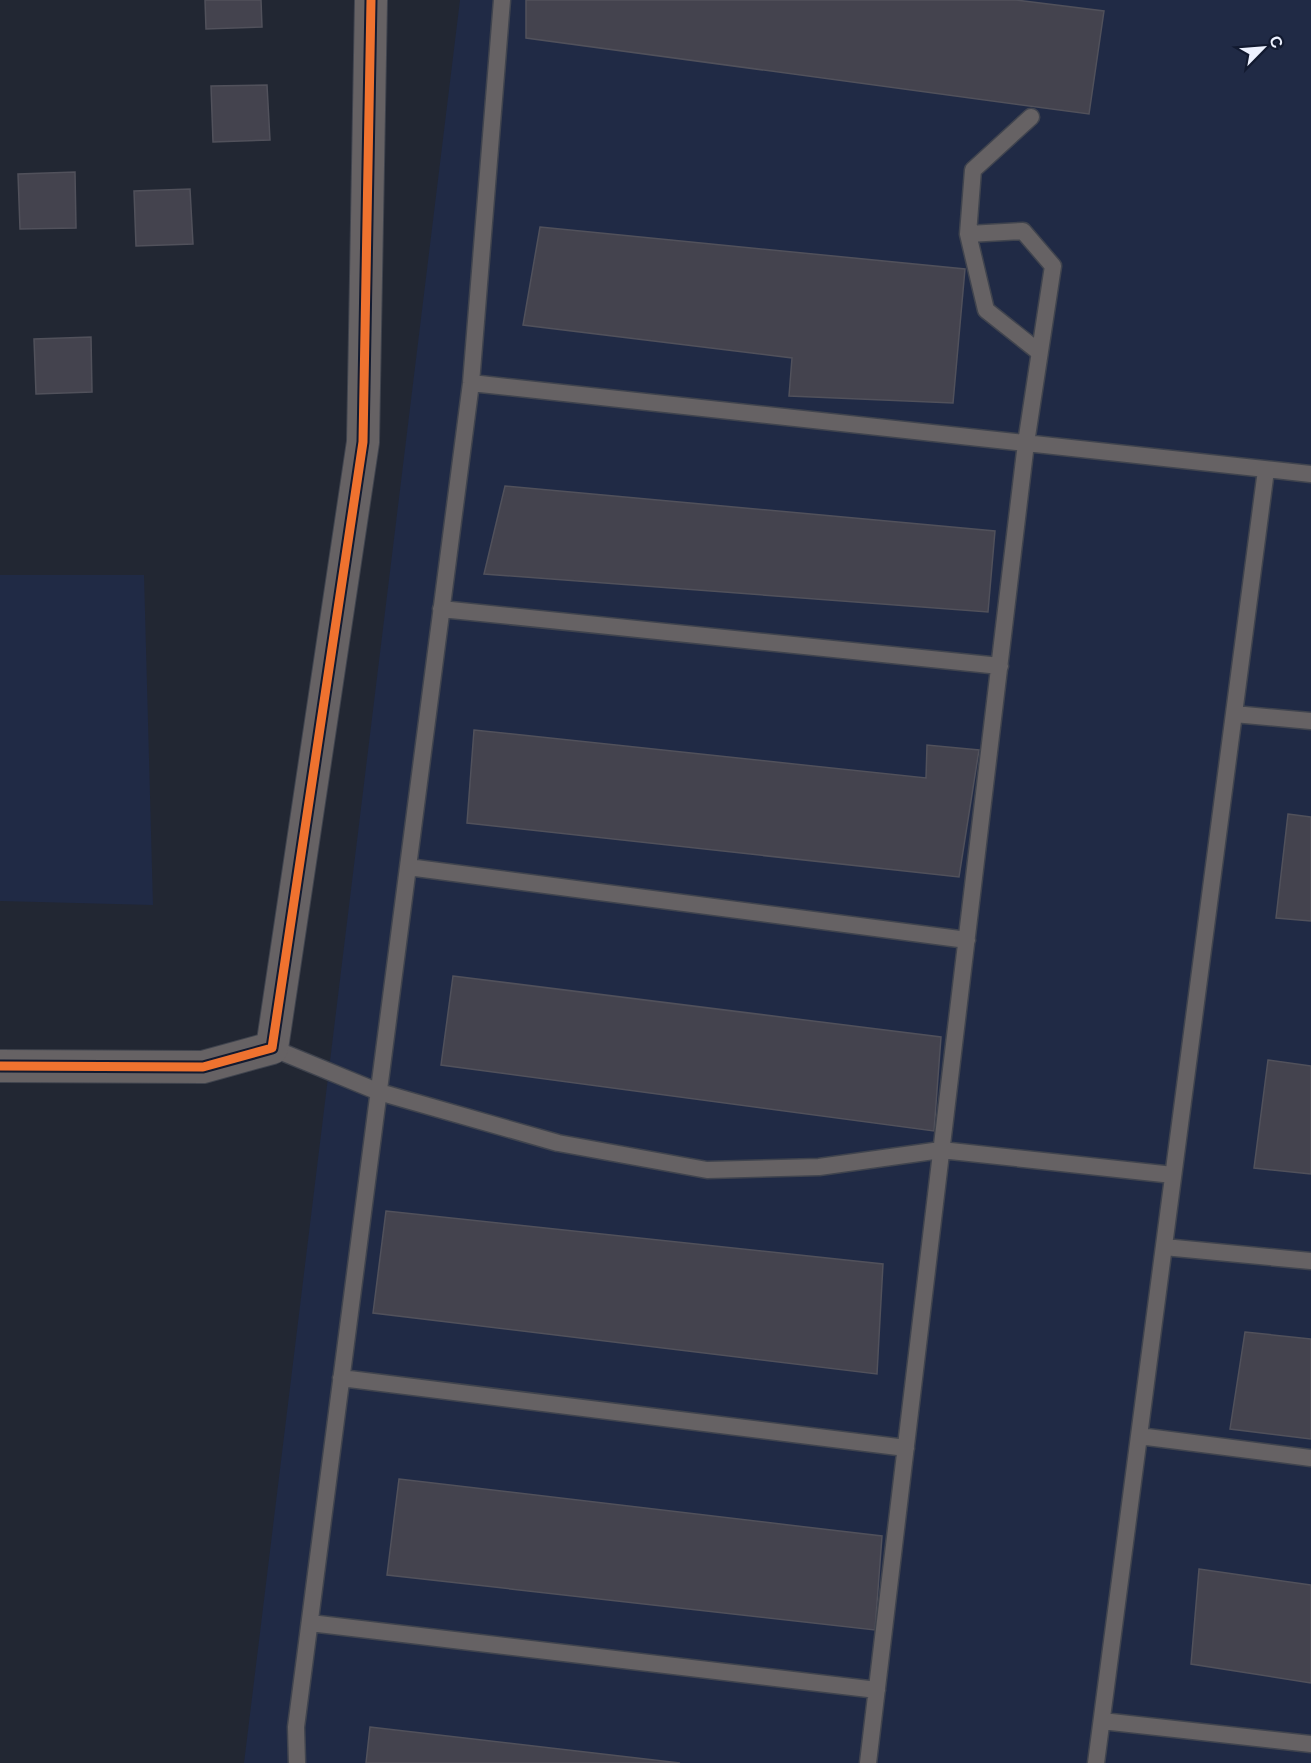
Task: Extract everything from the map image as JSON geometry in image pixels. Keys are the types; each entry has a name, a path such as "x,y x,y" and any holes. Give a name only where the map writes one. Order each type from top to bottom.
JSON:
{"street":[{"path":"0,1066 203,1067 272,1047 363,442 371,0"}],"lane":[{"path":"297,1763 296,1727 471,383 502,0"},
{"path":"1031,117 973,170 968,234 986,310 1040,352"},
{"path":"868,1763 1026,443 1053,266 1023,231 968,234"},
{"path":"471,383 1311,474"},
{"path":"1096,1763 1266,470"},
{"path":"441,609 1000,666"},
{"path":"1234,714 1311,722"},
{"path":"408,867 967,940"},
{"path":"272,1047 379,1092 558,1143 707,1170 819,1167 941,1150 1173,1174"},
{"path":"1164,1246 1311,1261"},
{"path":"341,1378 906,1448"},
{"path":"1139,1436 1311,1458"},
{"path":"310,1623 877,1690"},
{"path":"1102,1721 1311,1744"}],"shaded area":[{"path":"460,0 1311,0 1311,1763 244,1763"},
{"path":"0,575 144,575 153,905 0,901"}],"building":[{"path":"205,0 261,0 262,27 206,29"},
{"path":"526,0 1016,0 1104,11 1089,114 526,38"},
{"path":"267,85 270,140 213,142 211,86"},
{"path":"75,172 76,228 20,229 18,174"},
{"path":"190,189 193,244 136,246 134,191"},
{"path":"540,227 965,269 953,403 789,396 792,358 523,325"},
{"path":"91,337 92,392 36,394 34,339"},
{"path":"505,486 995,531 988,612 484,574"},
{"path":"474,730 926,778 927,745 979,750 959,877 467,823"},
{"path":"1288,814 1311,817 1311,921 1276,918"},
{"path":"453,976 941,1037 934,1131 441,1065"},
{"path":"1268,1060 1311,1066 1311,1174 1254,1168"},
{"path":"386,1211 883,1264 877,1374 373,1313"},
{"path":"1245,1332 1311,1339 1311,1439 1230,1429"},
{"path":"399,1479 882,1536 875,1630 387,1575"},
{"path":"1199,1569 1311,1585 1311,1683 1191,1664"},
{"path":"370,1727 680,1763 366,1763"}],"cycle path":[{"path":"0,1066 203,1067 272,1048 363,442 371,0"}]}
